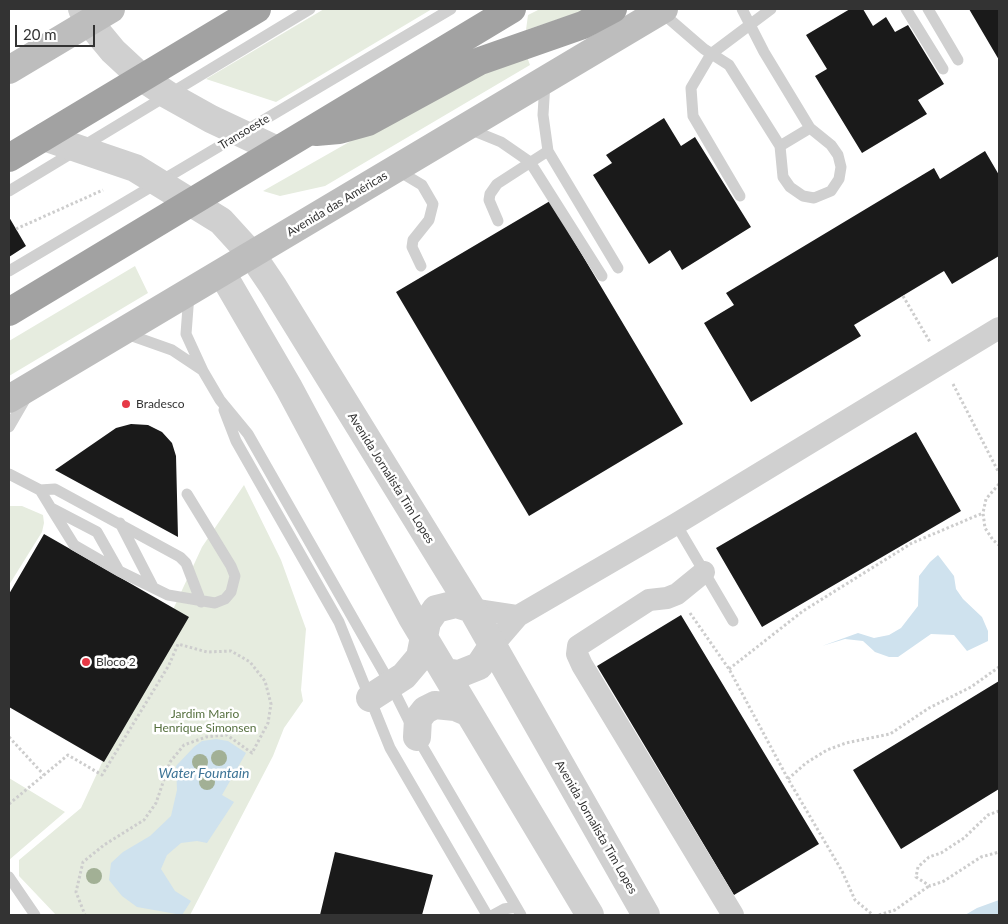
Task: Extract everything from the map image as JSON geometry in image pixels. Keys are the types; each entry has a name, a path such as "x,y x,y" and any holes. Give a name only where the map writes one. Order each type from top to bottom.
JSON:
{"highway":[{"path":"9,158 256,9"},
{"path":"9,312 512,9"},
{"path":"305,133 339,130 368,122 480,61 583,25 613,9"}],"main road":[{"name":"Avenida das Américas","path":"9,399 662,10"},
{"path":"9,70 94,13"}],"street":[{"path":"94,13 113,51 141,77 168,95 277,150"},
{"name":"Avenida Jornalista Tim Lopes","path":"44,137 135,168 221,221 252,255 472,609 646,915"},
{"path":"222,273 289,388 424,638 590,915"},
{"path":"445,672 459,674 479,666 493,645 518,616 676,524 999,328"},
{"path":"289,388 294,376 320,365"},
{"path":"704,572 677,594 667,598 650,600 578,646 578,654 582,665 733,915"},
{"path":"380,692 404,676 420,658 427,622 436,610 456,604 472,609 518,616"},
{"path":"417,736 418,719 425,710 435,705 455,707 469,713"}],"lane":[{"path":"9,191 310,9"},
{"name":"Transoeste","path":"9,271 451,9"},
{"path":"662,10 711,54 729,65 780,146 783,177 790,187 803,196 814,198 831,190 839,179 841,167 838,155 831,146 810,128 748,24 742,9"},
{"path":"740,196 693,116 691,88 711,54 748,24 771,9"},
{"path":"906,9 943,69"},
{"path":"928,9 958,60"},
{"path":"546,80 543,115 548,151 618,268"},
{"path":"465,128 501,142 530,162 602,276"},
{"path":"780,146 810,128"},
{"path":"498,221 489,200 490,194 497,184 548,151"},
{"path":"396,169 422,185 433,204 429,220 412,240 412,247 422,266"},
{"name":"Transoeste","path":"9,262 27,254 36,254"},
{"path":"190,292 186,334 203,371 220,400 236,441 380,692 417,736 518,911"},
{"path":"120,332 158,343 203,371"},
{"path":"9,427 34,384"},
{"path":"220,400 248,434 380,692 390,748 487,915"},
{"path":"9,474 40,490 74,545 119,571 168,594 201,602 215,603 225,599 234,585 235,576 232,566 187,494"},
{"path":"40,490 55,488 120,523 186,563 201,602"},
{"path":"51,508 97,532 119,571"},
{"path":"120,523 153,587"},
{"path":"676,524 733,621"},
{"path":"9,877 35,915"},
{"path":"493,915 504,909 518,911"}],"path":[{"path":"16,229 103,190"},
{"path":"999,484 986,499 983,513 985,528 999,545"},
{"path":"729,669 803,611 912,543 983,513"},
{"path":"677,594 729,669 788,779 842,871 855,900 873,915"},
{"path":"9,804 68,755 102,776 169,665 178,644 208,652 230,652 250,662 264,681 271,704 268,723 252,753 227,735 206,737 184,745 170,762 156,803 144,820 104,845 83,862 76,892 86,915"},
{"path":"788,779 806,763 827,750 846,743 890,734 929,708 971,687 999,667"},
{"path":"9,736 44,775"},
{"path":"930,886 916,877 918,867 964,838 988,815 999,811"},
{"path":"879,915 895,910 930,886 944,881 980,857 999,852"}],"green space":[{"path":"324,9 432,9 276,102 206,79"},
{"path":"540,9 589,9 526,30 528,15"},
{"path":"526,54 530,65 325,186 280,196 263,191 474,71"},
{"path":"135,266 148,293 9,376 9,341"},
{"name":"Jardim Mario Henrique Simonsen","path":"244,485 281,560 306,629 301,690 303,701 284,728 273,756 190,915 56,915 19,876 19,860 81,808 202,547"},
{"path":"9,506 22,506 43,515 44,523 42,532 9,585"},
{"path":"9,778 65,812 9,860"}],"water":[{"path":"938,555 954,576 956,589 963,599 982,617 988,631 988,641 967,651 954,635 931,634 898,657 889,657 875,652 863,641 845,639 822,646 858,633 874,638 889,635 901,628 918,606 919,576"},
{"name":"Water Fountain","path":"216,739 228,741 246,753 222,795 234,802 207,843 197,841 181,843 167,855 161,869 175,891 191,901 182,915 137,907 122,896 109,880 111,863 123,852 150,836 171,816 177,790 176,766 202,741"},
{"path":"999,900 999,915 965,915 977,908"}],"building":[{"path":"850,9 863,9 873,26 886,17 895,32 908,25 944,84 918,100 927,114 862,153 815,76 827,69 806,35"},
{"path":"969,9 999,9 999,60"},
{"path":"664,118 681,146 695,137 751,227 682,270 670,250 649,264 593,175 612,163 606,155"},
{"path":"985,151 999,175 999,256 952,284 944,271 854,325 861,336 751,402 704,323 734,305 726,293 934,168 940,179"},
{"path":"550,201 683,424 529,516 396,292"},
{"path":"9,217 26,246 9,257"},
{"name":"Bradesco","path":"131,424 148,425 162,432 172,443 176,456 178,537 55,470 116,428"},
{"path":"916,432 961,511 762,627 716,548"},
{"name":"Bloco 2","path":"44,534 189,617 104,762 9,707 9,594"},
{"path":"681,615 819,844 734,895 597,666"},
{"path":"999,681 999,789 901,849 853,770"},
{"path":"335,852 433,875 422,915 320,915"}],"place":[{"name":"Bradesco","path":"126,404"},
{"name":"Bloco 2","path":"86,662"}]}
